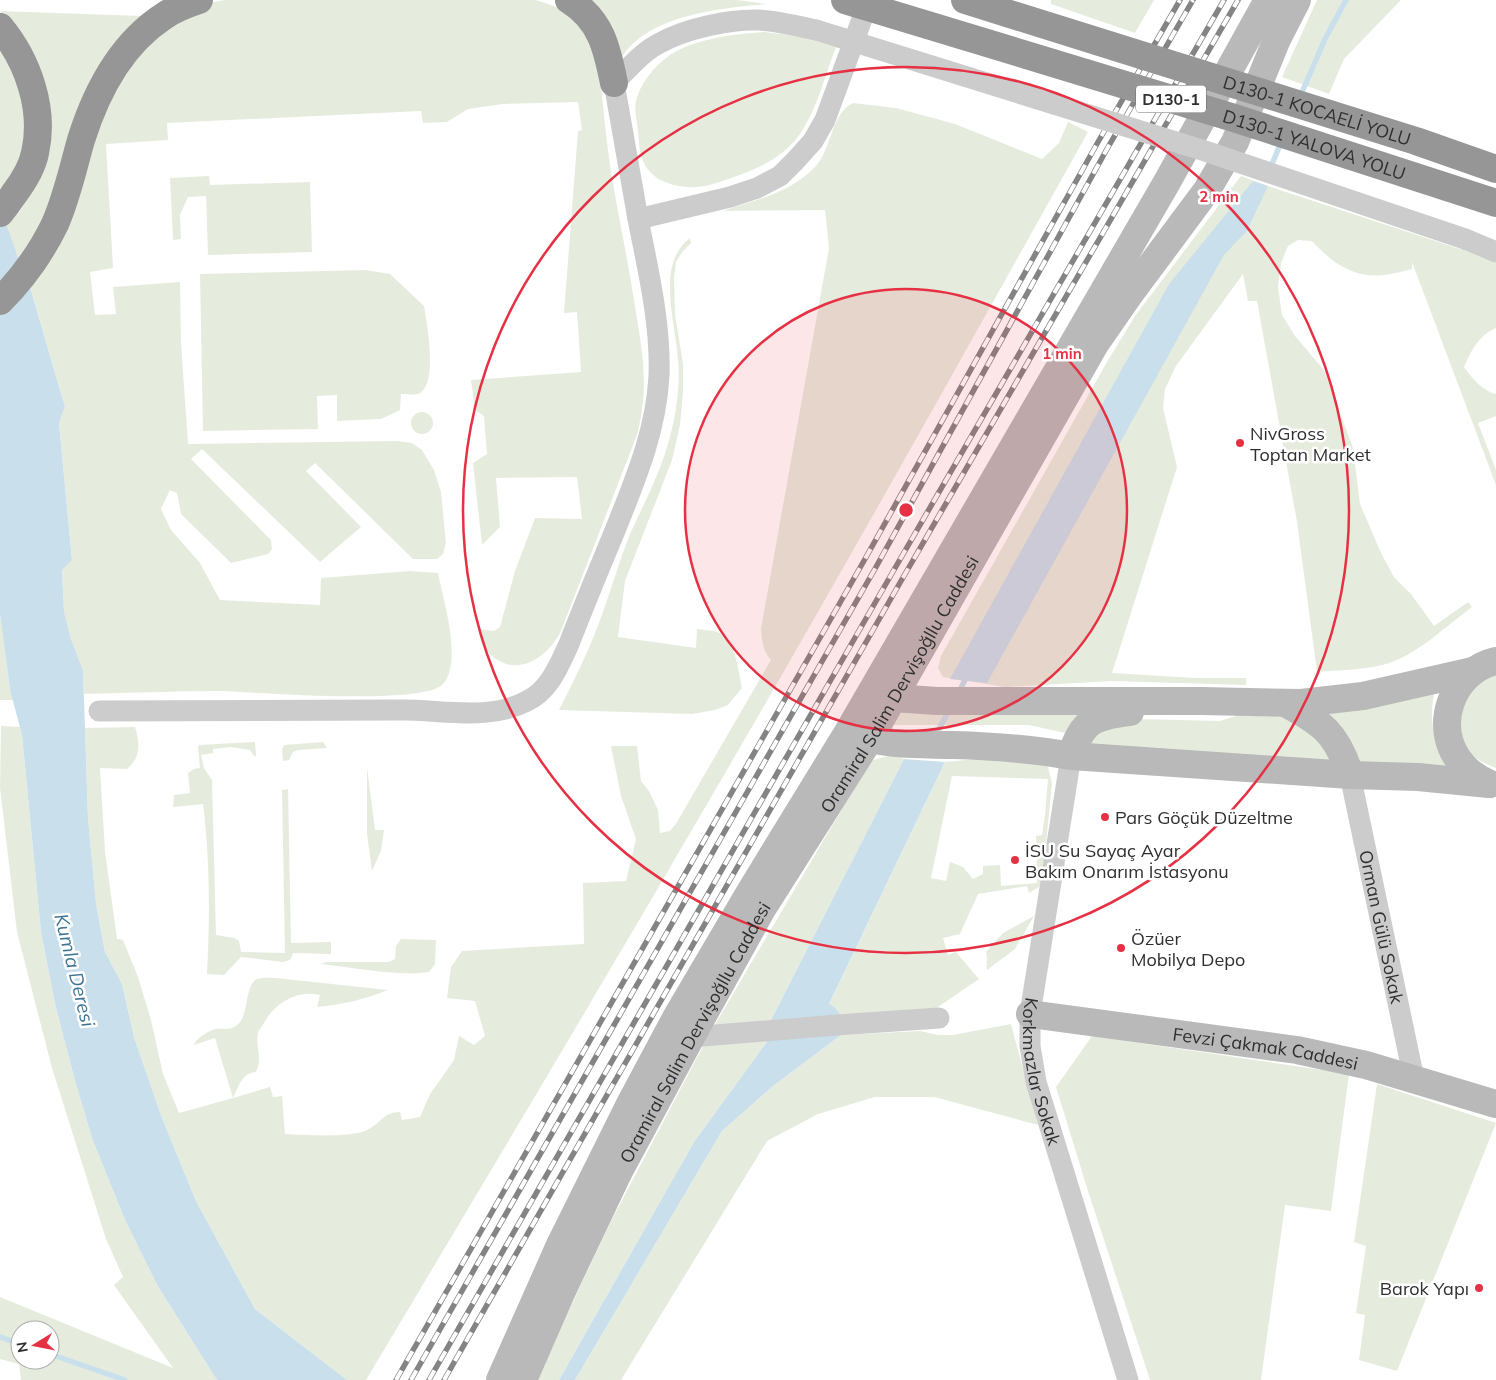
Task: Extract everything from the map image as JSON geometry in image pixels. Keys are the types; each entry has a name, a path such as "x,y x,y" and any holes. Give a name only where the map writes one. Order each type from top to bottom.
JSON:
{"highway":[{"path":"0,301 26,273 42,250 56,222 92,110 115,65 130,46 164,16 199,0"},
{"path":"569,0 583,10 600,33 606,46 614,82"},
{"name":"D130-1 YALOVA YOLU","path":"845,0 1234,118 1496,203"},
{"name":"D130-1 KOCAELİ YOLU","path":"965,0 1406,138 1496,169"},
{"path":"0,28 12,42 25,67 34,94 38,122 35,154 24,180 1,212"}],"main road":[{"name":"Oramiral Salim Dervişoğllu Caddesi","path":"523,1380 562,1291 619,1171 698,1037 762,909 1268,0"},
{"name":"Oramiral Salim Dervişoğllu Caddesi","path":"882,696 919,654 1095,344 1207,190 1235,142 1277,39 1297,0"},
{"path":"919,654 922,674 943,699"},
{"path":"882,696 984,701 1318,702 1363,696 1488,662"},
{"path":"1488,662 1460,683 1451,698 1447,715 1447,732 1452,749 1461,764 1474,776 1492,785"},
{"path":"1071,756 1080,732 1096,719 1109,715 1201,701"},
{"path":"1282,702 1307,715 1331,734 1344,757 1350,775"},
{"name":"Oramiral Salim Dervişoğllu Caddesi","path":"500,1380 560,1245 631,1102 677,1016 750,892 859,736"},
{"path":"859,736 913,744 1033,750 1071,756 1350,775 1418,777 1492,785"},
{"name":"Fevzi Çakmak Caddesi","path":"1030,1014 1297,1050 1366,1064 1496,1104"}],"street":[{"path":"638,219 756,188 780,176 795,162 813,141 825,120 869,0"},
{"path":"99,711 416,710 488,712 527,702 542,692 569,644 638,474 652,426 659,374 650,282 614,82 646,52 658,44 682,34 734,22 760,20 816,30 1204,151 1465,239 1496,252"},
{"name":"Korkmazlar Sokak","path":"1071,756 1030,1014 1030,1046 1036,1082 1128,1380"},
{"name":"Orman Gülü Sokak","path":"1350,775 1414,1080"},
{"path":"698,1037 939,1018"}],"green space":[{"path":"224,0 535,0 561,9 568,14 586,32 591,41 600,72 610,165 640,335 644,383 643,400 637,435 561,631 548,649 531,662 522,665 512,665 492,656 484,648 479,629 494,631 500,627 515,571 535,518 582,519 577,477 496,478 500,527 482,545 473,463 487,454 484,416 475,410 471,380 581,372 577,312 564,313 578,131 582,130 578,102 503,104 468,109 447,122 423,123 421,111 167,123 168,140 106,144 113,268 90,272 95,315 116,314 113,287 180,282 181,343 188,444 397,441 412,443 422,450 434,470 441,492 446,543 443,554 437,559 413,559 315,463 306,471 361,527 320,562 202,449 191,459 271,540 272,549 268,554 231,563 181,514 177,493 170,490 161,509 171,530 200,563 220,600 320,605 321,578 410,571 438,573 450,630 451,661 449,674 443,684 429,691 405,695 338,696 221,691 84,694 83,670 71,639 64,613 62,569 72,559 59,423 65,407 30,286 54,256 68,229 105,107 143,45 206,4"},
{"path":"592,0 738,0 766,4 728,8 686,16 666,23 648,32 633,44 621,59 604,15"},
{"path":"1051,0 1154,0 1135,33 1051,4"},
{"path":"1317,0 1401,0 1344,59 1329,94 1282,77"},
{"path":"0,11 141,16 108,53 89,85 84,96 54,198 20,263 6,225 20,211 36,184 17,32"},
{"path":"764,32 799,36 836,47 813,111 796,139 781,154 763,165 709,185 696,187 678,186 669,184 653,175 643,161 639,146 635,112 638,95 648,77 666,58 687,46 726,36"},
{"path":"0,47 22,93 26,141 19,163 0,192"},
{"path":"853,103 896,108 955,124 1042,159 1059,143 1068,122 1088,132 680,851 366,1380 347,1380 255,1309 196,1201 162,1118 134,1037 122,984 105,952 96,903 88,818 85,728 135,727 137,733 137,755 127,769 100,768 105,851 117,939 123,940 138,977 151,1020 163,1074 179,1113 270,1087 273,1097 282,1096 285,1134 327,1135 360,1133 390,1114 400,1112 402,1120 420,1117 430,1094 454,1060 459,1036 474,1045 485,1036 475,1001 447,998 451,967 462,951 584,944 583,883 626,881 636,839 621,796 611,746 637,746 641,781 649,791 658,810 660,833 670,831 771,660 762,642 761,629 829,248 825,210 723,211 772,195 805,176 821,159 840,115"},
{"path":"209,176 210,185 310,182 312,252 208,255 206,196 188,197 180,215 181,239 173,240 170,178"},
{"path":"1241,176 1463,250 1496,263 1496,328 1480,339 1464,367 1482,387 1496,394 1496,416 1478,423 1496,470 1496,485 1412,262 1412,269 1373,276 1353,272 1335,262 1312,241 1298,240 1288,246 1281,263 1278,287 1282,315 1295,336 1324,370 1353,448 1360,504 1381,553 1394,577 1411,594 1434,626 1468,602 1472,607 1418,649 1406,656 1382,665 1366,668 1317,672 1297,522 1257,301 1248,301 1243,274 1176,366 1165,389 1163,408 1177,467 1112,673 1196,678 1246,678 1246,685 1111,681 1005,687 943,677 938,668 941,656 1107,362 1135,316"},
{"path":"690,238 691,243 676,262 674,277 675,314 683,364 680,425 672,460 625,581 618,637 696,648 697,629 717,632 723,635 732,648 738,665 742,688 728,705 715,710 692,714 559,710 578,673 594,635 630,534 654,482 668,444 677,401 679,379 670,279 673,263 679,249"},
{"path":"365,270 390,274 424,306 429,339 430,365 429,377 420,393 413,395 401,394 400,410 381,419 337,421 337,395 317,396 318,429 203,431 200,274"},
{"path":"422,412 430,415 433,423 430,431 422,434 414,431 411,423 414,415"},
{"path":"0,614 10,690 13,700 0,700"},
{"path":"1496,665 1496,768 1474,757 1468,750 1459,726 1458,702"},
{"path":"1435,689 1432,721 1436,739 1450,768 1356,764 1320,711"},
{"path":"902,710 1079,715 1065,733 1029,725 893,725"},
{"path":"1245,713 1275,714 1307,727 1337,763 1091,746 1090,738 1094,730 1136,719 1220,721"},
{"path":"1,726 20,727 22,735 41,932 55,1004 93,1141 125,1220 157,1285 217,1380 21,1380 20,1370 60,1370 60,1322 173,1368 114,1285 123,1277 106,1239 52,1068 17,932 0,788"},
{"path":"255,742 256,756 250,750 231,747 213,749 213,753 201,755 204,768 212,780 216,935 234,938 239,941 241,952 285,953 282,790 288,789 291,943 331,942 331,954 293,953 290,960 283,962 241,957 224,975 207,974 209,889 203,804 173,807 174,795 190,793 188,773 200,768 199,745"},
{"path":"323,742 327,748 298,750 293,752 289,760 283,761 282,749 284,745"},
{"path":"892,755 904,759 771,1020 713,1028 866,768 873,760"},
{"path":"1017,755 1039,760 1048,767 1052,783 1042,885 1029,893 1027,886 978,894 960,934 943,938 948,955 956,952 979,979 935,1009 823,1017 945,762","holes":["952,776 1048,779 1042,835 1036,836 1037,883 1001,886 1000,865 983,866 983,874 973,879 963,867 950,862 946,881 931,878"]},
{"path":"367,767 375,830 384,830 381,851 372,871 367,834"},
{"path":"1034,916 1015,949 987,970 986,952 1003,933"},
{"path":"401,939 436,940 435,964 429,972 390,972 320,964 327,962 389,962 395,959 396,946"},
{"path":"276,978 388,990 353,1001 326,1006 317,1007 320,995 311,994 295,996 280,1004 268,1016 258,1033 259,1062 256,1072 244,1078 233,1098 215,1038 194,1045 199,1038 215,1029 232,1028 239,1023 243,1017 250,988 257,979"},
{"path":"1011,1024 1038,1125 934,1097 875,1097 818,1114 767,1141 621,1380 575,1380 722,1131 773,1086 841,1035 920,1031 938,1035 953,1035"},
{"path":"1092,1036 1349,1074 1331,1211 1285,1205 1261,1380 1150,1380 1056,1087"},
{"path":"769,1039 694,1142 559,1380 536,1380 610,1223 703,1046"},
{"path":"1377,1084 1496,1123 1397,1371 1359,1360 1365,1315 1356,1313 1366,1246 1354,1242"},
{"path":"0,1297 56,1320 10,1320 10,1362 0,1359"}],"water":[{"path":"1253,181 1268,186 1247,231 1224,255 987,683 950,679 1169,284"},
{"name":"Kumla Deresi","path":"0,206 20,263 26,273 65,407 59,423 72,560 62,570 64,612 71,639 83,670 88,818 96,903 105,952 122,984 134,1037 162,1118 196,1201 255,1309 347,1380 217,1380 157,1285 125,1220 93,1141 75,1081 55,1004 41,932 22,735 10,690 0,614"},
{"path":"904,759 945,762 829,1004 839,1013 841,1035 773,1086 722,1131 575,1380 559,1380 694,1142 769,1039 771,1020"}],"waterway":[{"path":"1300,97 1325,39 1346,0"},
{"path":"1270,169 1282,140"},
{"path":"958,694 967,676"},
{"path":"935,736 950,709"},
{"path":"0,1337 10,1340"},
{"path":"60,1357 125,1380"}],"railway":[{"path":"396,1380 865,559 1098,142 1180,0"},
{"path":"411,1380 876,567 1107,149 1193,0"},
{"path":"429,1380 891,575 1224,0"},
{"path":"444,1380 901,581 1238,0"}],"place":[{"name":"NivGross Toptan Market","path":"1240,443"},
{"name":"Pars Göçük Düzeltme","path":"1105,817"},
{"name":"İSU Su Sayaç Ayar Bakım Onarım İstasyonu","path":"1015,860"},
{"name":"Özüer Mobilya Depo","path":"1121,948"},
{"name":"Barok Yapı","path":"1479,1288"}]}
